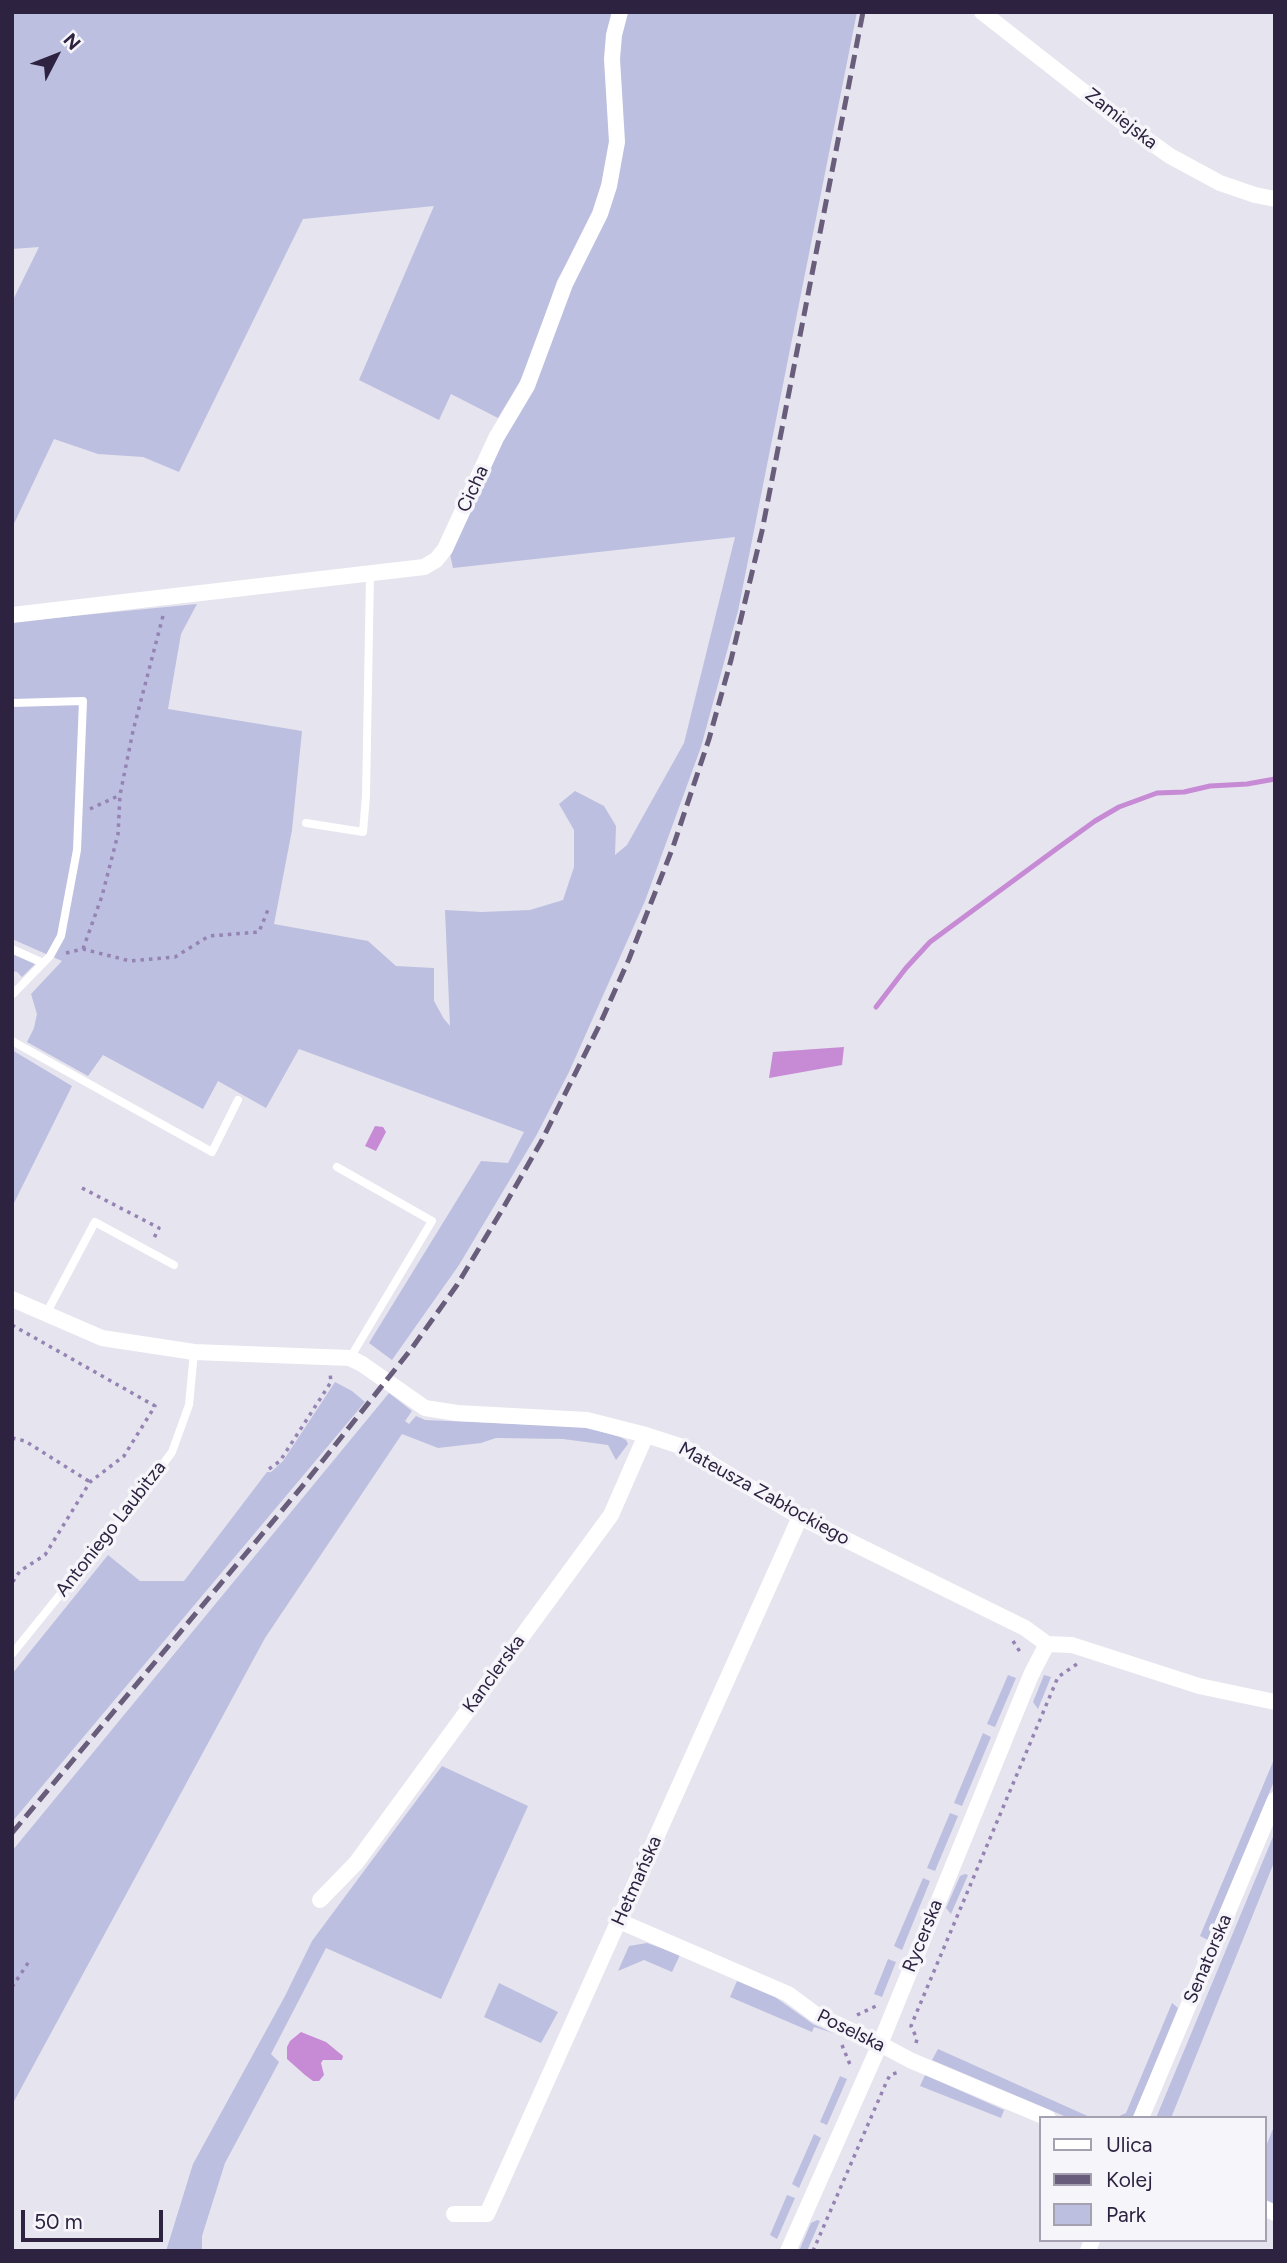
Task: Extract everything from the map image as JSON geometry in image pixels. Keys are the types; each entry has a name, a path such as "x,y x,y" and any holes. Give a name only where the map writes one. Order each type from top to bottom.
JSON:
{"street":[{"name":"Cicha","path":"12,615 424,567 436,560 445,549 496,438 527,386 565,284 600,214 609,186 617,142 612,59 620,12"},
{"name":"Zamiejska","path":"982,12 1170,156 1220,183 1275,199"},
{"path":"12,1298 102,1338 194,1352 330,1357 356,1361"},
{"name":"Mateusza Zabłockiego","path":"356,1361 425,1408 457,1413 587,1420 646,1434 682,1447 800,1517 1025,1628 1047,1644"},
{"name":"Kanclerska","path":"320,1900 356,1863 611,1515 646,1434"},
{"name":"Hetmańska","path":"454,2214 487,2214 800,1517"},
{"path":"1047,1644 1072,1646 1199,1686 1275,1702"},
{"name":"Rycerska","path":"788,2251 880,2043 1031,1675 1047,1644"},
{"name":"Senatorska","path":"1142,2116 1275,1800"},
{"name":"Poselska","path":"619,1921 788,1994 815,2014 880,2043 910,2060 1043,2116"}],"lane":[{"path":"306,823 363,832 370,574"},
{"path":"12,703 83,701 77,850 61,936 50,956 12,995"},
{"path":"12,949 43,963"},
{"path":"12,1041 212,1152 238,1100"},
{"path":"337,1167 432,1221 356,1361"},
{"path":"47,1314 95,1223 174,1265"},
{"name":"Antoniego Laubitza","path":"12,1654 172,1452 189,1405 194,1352"}],"path":[{"path":"83,949 102,896 118,834 120,795 133,731 168,597"},
{"path":"78,815 120,795"},
{"path":"50,956 83,949 130,961 175,957 209,936 259,932 269,907"},
{"path":"82,1188 159,1228 148,1251"},
{"path":"12,1325 155,1406 124,1456 90,1482 45,1555 20,1571 12,1583"},
{"path":"269,1469 280,1461 331,1382 330,1357"},
{"path":"12,1438 25,1441 90,1482"},
{"path":"813,2251 890,2075 903,2071 910,2060 916,2039 911,2026 1058,1677 1092,1652"},
{"path":"12,1987 30,1960"}],"green space":[{"path":"12,12 615,12 612,138 597,209 557,281 526,371 498,418 451,394 439,420 359,380 434,206 303,219 179,472 143,457 98,454 54,439 12,528 12,302 39,247 12,249"},
{"path":"625,12 857,12 738,611 701,747 645,901 569,1072 536,1136 459,1265 392,1360 369,1343 481,1161 508,1163 524,1132 299,1049 266,1108 218,1081 203,1109 103,1055 88,1076 27,1042 37,1014 31,994 62,961 12,939 12,622 197,604 181,634 168,709 302,731 292,830 274,924 368,941 396,966 434,968 434,1001 450,1026 445,910 530,910 563,900 574,867 574,830 559,804 575,791 604,806 616,826 615,855 627,845 684,743 735,537 453,568 450,554 568,288 605,217 616,61"},
{"path":"12,954 35,964 22,977 12,971"},
{"path":"12,1050 72,1086 12,1207"},
{"path":"335,1382 365,1402 12,1822 12,1674 108,1555 140,1581 184,1581 267,1472 271,1472 283,1461"},
{"path":"389,1393 412,1411 405,1421 409,1424 416,1416 425,1420 586,1427 620,1437 628,1444 616,1460 608,1445 563,1439 496,1438 481,1443 438,1448 402,1434 265,1638 12,2105 12,1851"},
{"path":"1008,1675 1016,1678 995,1727 987,1724"},
{"path":"1044,1675 1051,1677 1038,1709 1033,1702"},
{"path":"983,1733 991,1737 962,1806 954,1803"},
{"path":"1275,1757 1275,1779 1208,1940 1200,1936"},
{"path":"442,1766 528,1806 441,1999 326,1948 271,2054 279,2062 225,2163 202,2236 202,2251 166,2251 193,2164 312,1941"},
{"path":"950,1813 958,1816 935,1871 927,1868"},
{"path":"1275,1832 1275,1860 1172,2116 1157,2116"},
{"path":"968,1875 951,1914 946,1908 960,1876"},
{"path":"923,1878 930,1881 902,1950 894,1946"},
{"path":"647,1943 680,1955 672,1972 644,1960 618,1971 629,1946"},
{"path":"888,1959 896,1962 882,1997 874,1994"},
{"path":"737,1981 775,1997 813,2024 833,2033 814,2027 812,2032 730,1997"},
{"path":"499,1983 558,2012 541,2043 484,2017"},
{"path":"1172,2003 1178,2008 1135,2113 1133,2116 1119,2116 1126,2113"},
{"path":"938,2049 1088,2116 1064,2116 932,2060"},
{"path":"925,2075 1004,2110 1001,2118 920,2086"},
{"path":"840,2076 847,2079 827,2125 820,2122"},
{"path":"1275,2124 1275,2205 1266,2202 1266,2146"},
{"path":"814,2134 821,2138 799,2188 792,2184"},
{"path":"787,2195 795,2198 777,2239 770,2235"},
{"path":"820,2221 807,2251 799,2251 811,2223"}],"shaded area":[{"path":"844,1047 842,1065 769,1078 773,1052"},
{"path":"375,1126 383,1127 386,1132 376,1151 365,1146"},
{"path":"301,2032 326,2042 343,2056 342,2060 323,2060 321,2063 324,2075 319,2081 313,2081 287,2059 290,2041"}],"waterway":[{"path":"876,1007 930,942 1095,821 1119,807 1157,793 1184,792 1210,786 1275,779"}],"railway":[{"path":"12,1833 305,1483 412,1348 457,1285 502,1210 541,1142 600,1024 673,847 709,739 731,660 762,531 863,12"}]}
